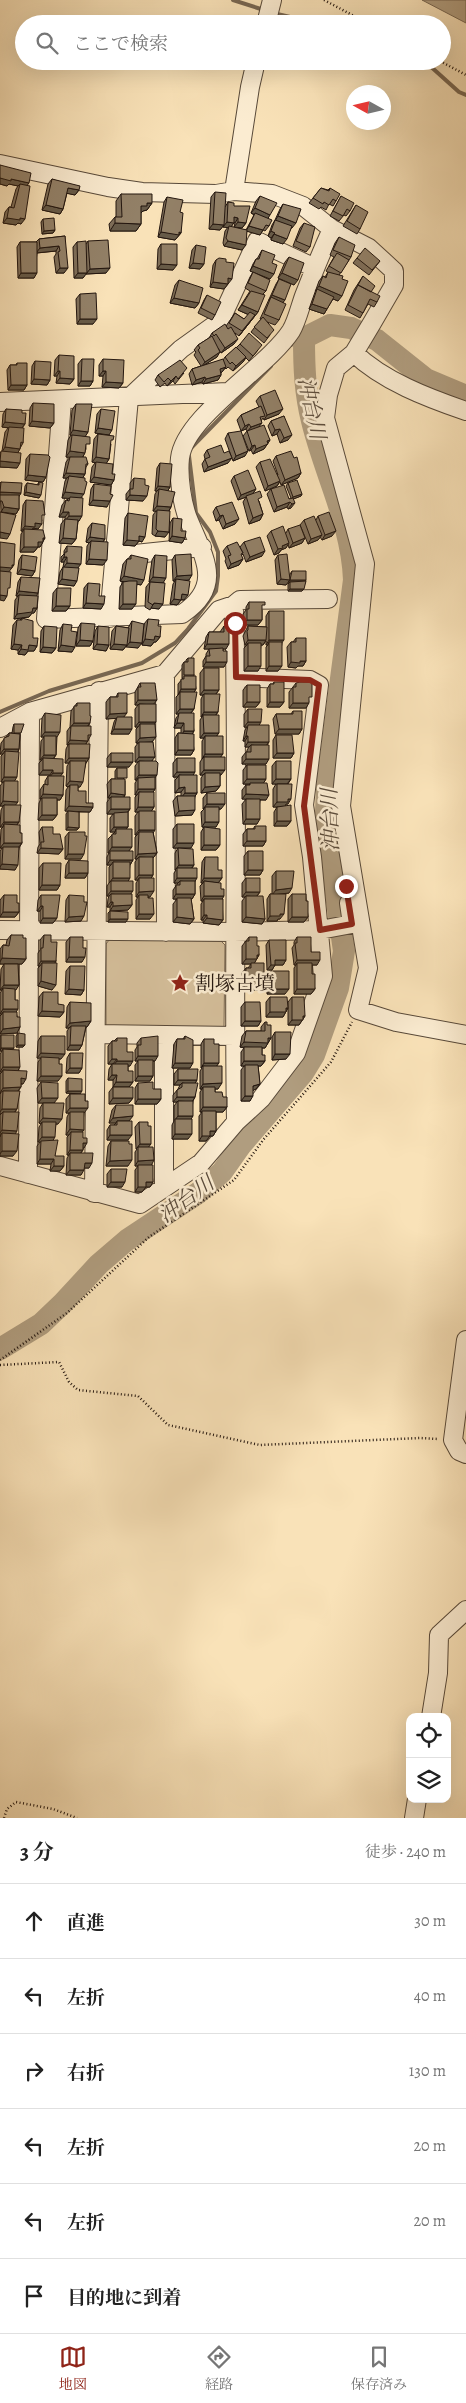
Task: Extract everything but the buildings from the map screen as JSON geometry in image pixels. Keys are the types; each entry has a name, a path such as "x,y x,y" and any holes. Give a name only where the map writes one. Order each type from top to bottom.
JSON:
{"street":[{"path":"268,15 272,0"},
{"path":"234,190 254,70"},
{"path":"0,164 108,187 142,192 216,194 234,190 272,194 303,206 332,229 369,248 394,271 394,285 372,323 358,346 336,368 328,395 325,418 365,564 341,806 342,867 352,924 324,929 234,932 0,930"},
{"path":"62,400 46,619 182,614 192,607 207,586 208,570 202,547 183,503 180,458 187,438 228,392 254,371 291,331 332,229"},
{"path":"109,618 130,398 181,350 220,321 257,242 315,268"},
{"path":"358,346 368,366 438,401 466,411"},
{"path":"0,402 130,398 228,392"},
{"path":"116,556 202,547"},
{"path":"201,596 227,608"},
{"path":"0,728 30,712 165,674 227,608 240,600 328,599"},
{"path":"227,608 236,677 234,932 236,1122"},
{"path":"165,674 166,932"},
{"path":"0,1166 140,1204 201,1162 236,1122 261,1099 296,1053 323,976 324,929 304,806 319,685 310,680 236,677"},
{"path":"94,1193 99,692"},
{"path":"28,1174 30,712"},
{"path":"341,806 368,968 358,1010 396,1022 466,1035"},
{"path":"96,1034 235,1036"},
{"path":"164,1035 164,1188"},
{"path":"466,1340 453,1440 459,1452 466,1454"},
{"path":"432,1713 438,1674 439,1635 466,1610"},
{"path":"414,1818 416,1803"}],"path":[{"path":"324,0 352,15"},
{"path":"451,67 466,75"},
{"path":"0,1360 67,1313 149,1237 234,1180 263,1140 331,1062 358,1010"},
{"path":"0,1365 59,1362 69,1382 78,1390 138,1396 168,1425 260,1445 420,1438 453,1440"},
{"path":"4,1818 7,1809 16,1802 53,1809 77,1818"}],"shaded area":[{"path":"422,0 466,0 466,23"},
{"path":"109,940 221,941 225,945 224,1027 222,1029 109,1028 106,1025 106,944"}],"waterway":[{"path":"233,0 264,10"},
{"path":"273,13 282,15"},
{"path":"435,70 459,92 466,95"},
{"name":"沖台川","path":"0,1349 41,1324 99,1264 127,1240 198,1193 222,1172 241,1145 303,1073 314,1055 338,988 344,951 330,852 326,812 327,785 354,580 352,559 343,519 317,441 310,411 305,380 304,338 330,325 351,328 377,340 426,379 466,396"},
{"path":"291,345 295,340 304,338"},
{"path":"192,447 271,366"},
{"path":"0,712 49,691 142,663 175,643 188,629 216,591 218,576 218,552 210,532 196,513 189,456"}],"place":[{"name":"割塚古墳","path":"180,983"}],"route":[{"path":"235,623 236,677 310,680 319,685 304,806 320,930 352,924 346,886"}]}
